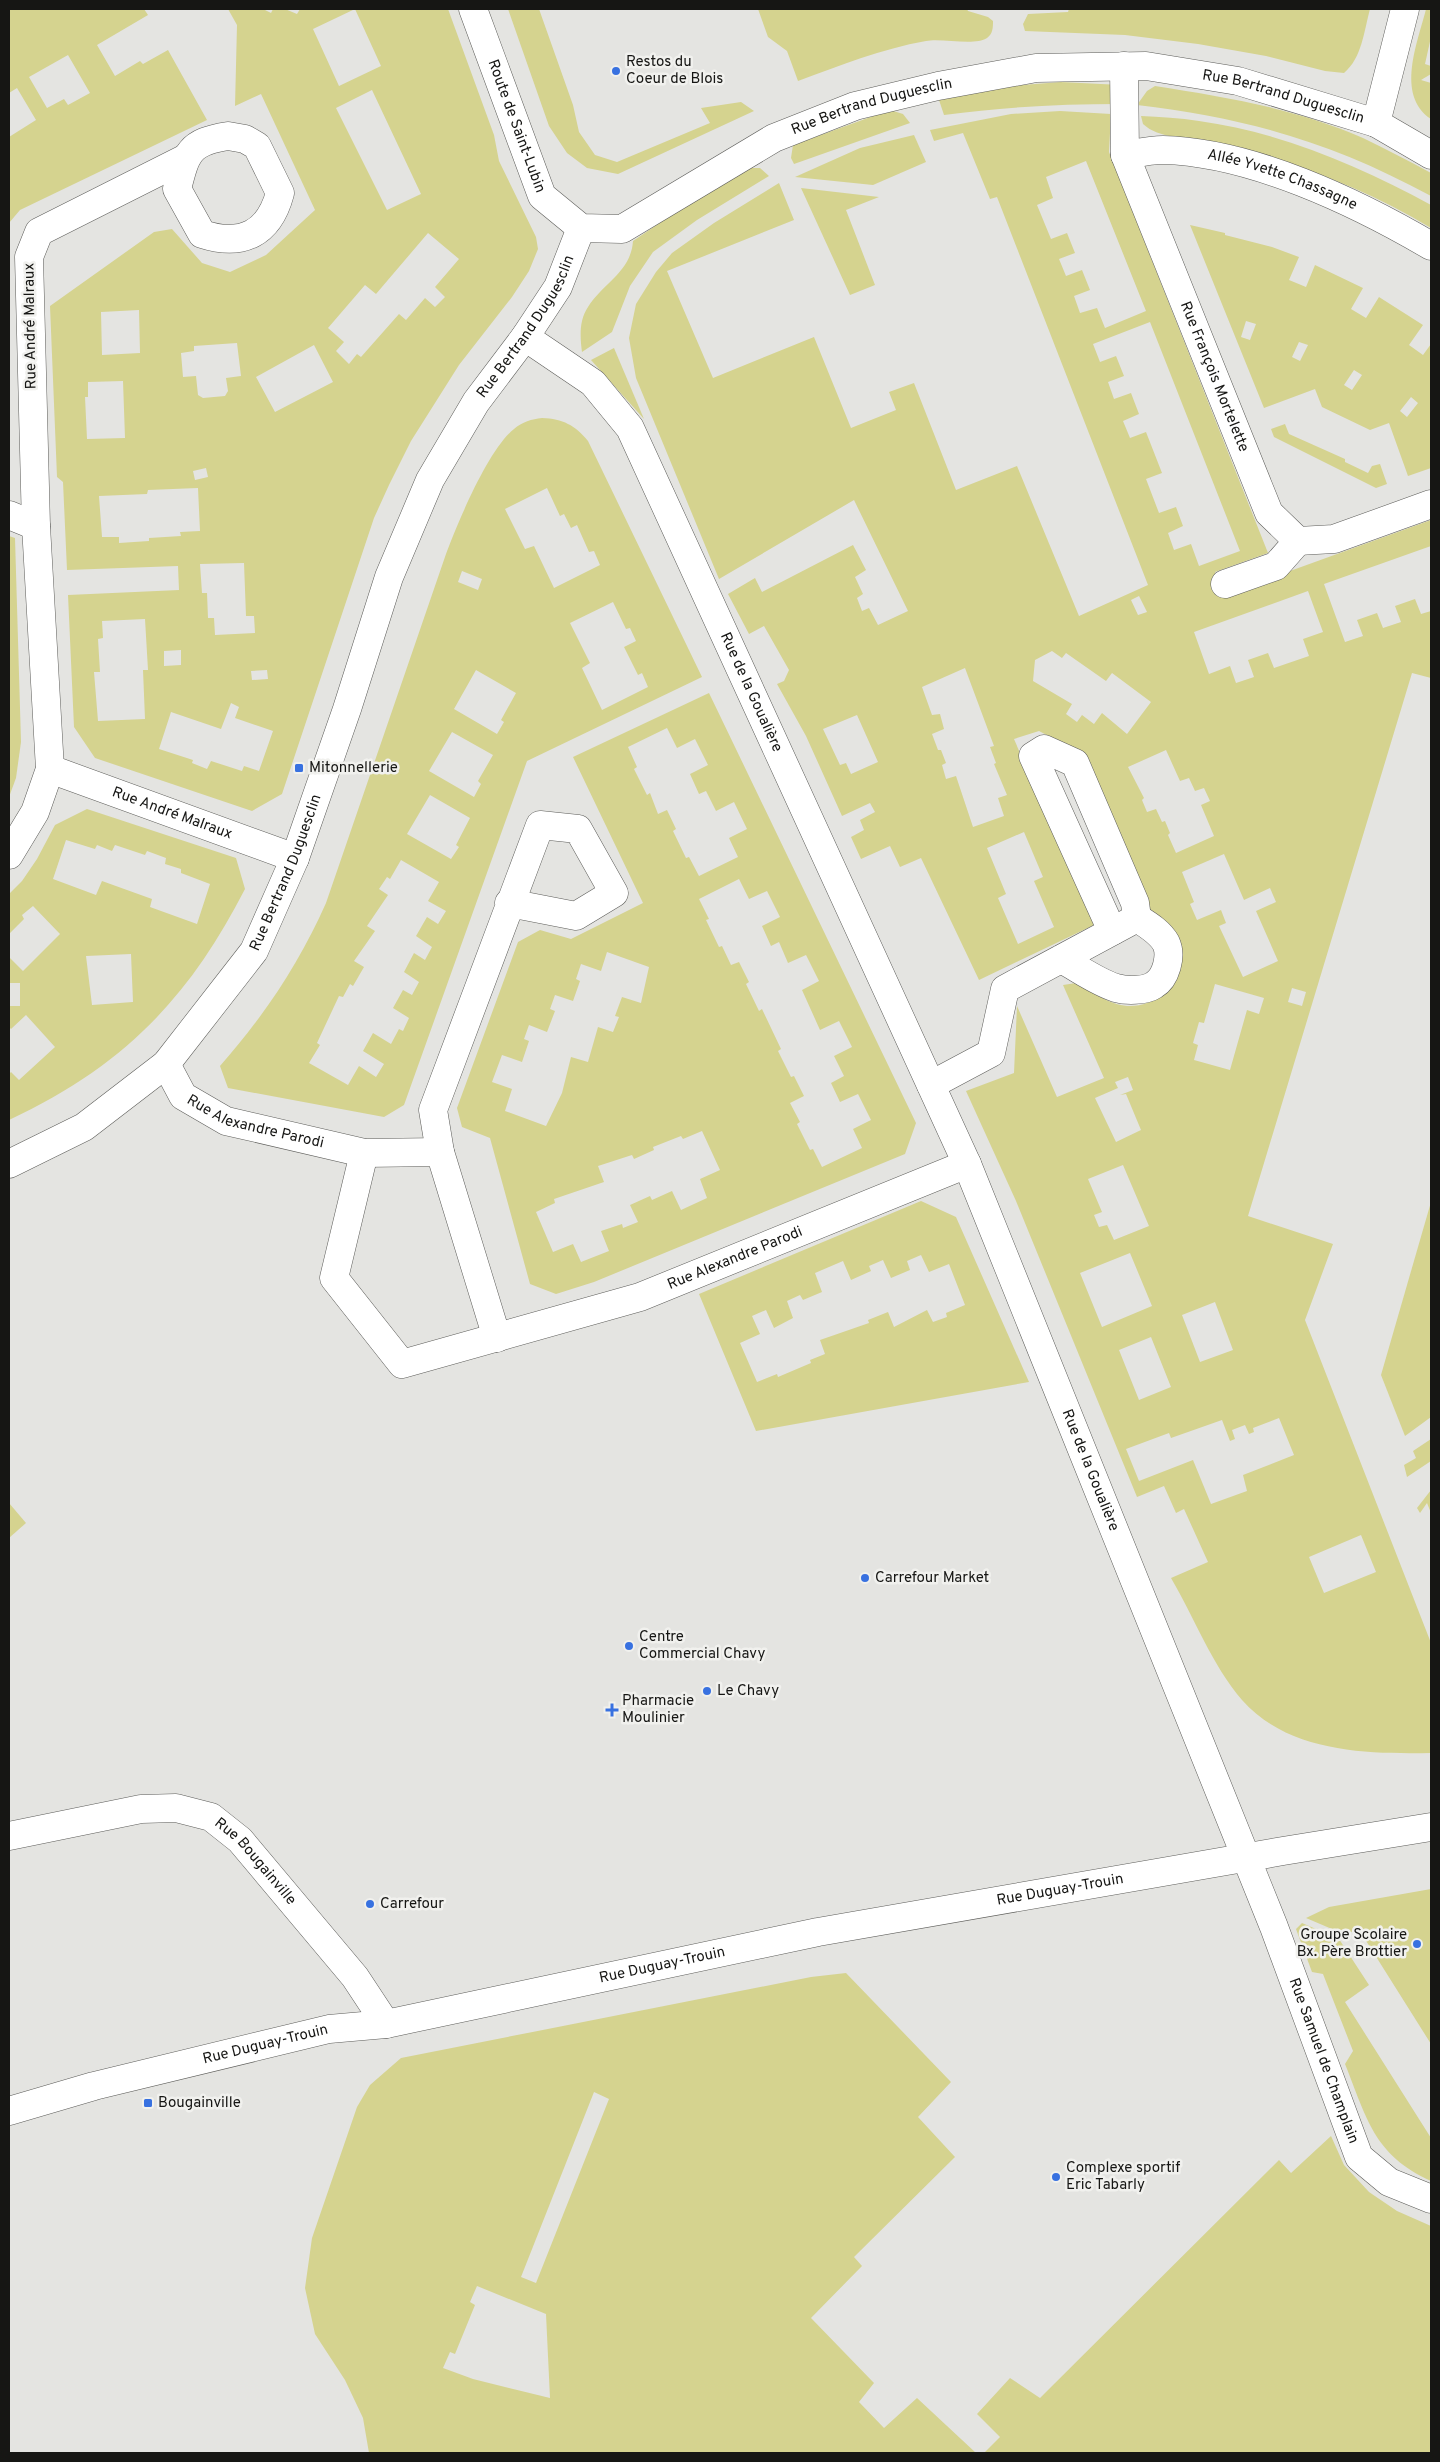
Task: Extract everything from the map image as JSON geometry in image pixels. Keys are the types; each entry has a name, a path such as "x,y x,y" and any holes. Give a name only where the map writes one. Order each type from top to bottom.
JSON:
{"street":[{"name":"Route de Saint-Lubin","path":"473,9 542,196 581,228"},
{"path":"1376,123 1405,9"},
{"name":"Rue François Mortelette","path":"1124,66 1124,155 1269,513 1298,541"},
{"name":"Rue Bertrand Duguesclin","path":"9,1164 84,1127 166,1064 254,951 295,858 347,709 389,577 430,480 476,402 525,337 558,287 581,228 622,229 774,138 855,106 938,86 1036,68 1146,66 1238,81 1376,123 1431,155"},
{"name":"Allée Yvette Chassagne","path":"1124,155 1162,150 1216,157 1294,179 1383,218 1431,246"},
{"name":"Rue André Malraux","path":"9,855 35,812 50,769 36,526 29,258 39,232 184,159"},
{"name":"Rue de la Goualière","path":"525,337 593,383 630,428 967,1164 1246,1857"},
{"path":"1225,584 1276,566 1298,541 1334,539 1431,504"},
{"path":"9,515 36,526"},
{"path":"1061,959 1116,988 1139,990 1155,985 1169,962 1167,945 1159,934 1137,918 1135,902 1075,763 1044,749 1033,756 1112,931"},
{"name":"Rue André Malraux","path":"50,769 295,858"},
{"path":"497,1338 440,1152 433,1110 509,903"},
{"path":"930,1085 991,1053 1004,989 1137,918"},
{"name":"Rue Alexandre Parodi","path":"166,1064 183,1096 226,1121 364,1153 440,1152"},
{"name":"Rue Alexandre Parodi","path":"364,1153 334,1278 402,1364 640,1297 967,1164"},
{"name":"Rue Bougainville","path":"9,1836 141,1809 176,1808 211,1817 240,1840 355,1977 386,2024"},
{"name":"Rue Duguay-Trouin","path":"1322,1844 1431,1816"},
{"name":"Rue Duguay-Trouin","path":"9,2111 94,2086 329,2029 386,2024 818,1932 1246,1857 1431,1827"},
{"name":"Rue Samuel de Champlain","path":"1246,1857 1359,2157 1389,2182 1431,2199"}],"shaded area":[{"path":"9,9 144,9 148,15 97,45 115,76 140,61 143,64 168,50 207,120 20,210 9,223 9,137 36,120 17,88 9,93","holes":["68,55 90,93 68,105 64,99 47,108 29,77"]},
{"path":"228,9 263,9 271,13 273,9 285,9 297,14 300,9 355,9 448,9 494,135 499,161 536,237 538,249 529,271 512,297 459,365 411,441 374,518 282,794 252,811 95,758 74,727 68,595 179,590 178,566 67,570 63,482 57,477 50,306 154,232 172,229 202,263 230,272 266,255 315,210 261,94 235,106 237,25","holes":["355,9 381,66 339,86 313,29","372,90 421,194 387,210 336,108","428,233 459,259 435,287 445,297 435,307 425,298 406,320 399,314 361,357 357,354 349,364 336,351 344,342 328,328 365,285 376,294","139,310 140,353 102,355 101,312","237,343 241,376 226,378 228,391 225,396 203,398 198,395 196,376 183,377 181,353 194,351 194,346","314,345 333,382 275,412 256,377","123,381 125,438 87,439 85,397 88,397 88,382","206,468 208,477 195,480 193,471","198,488 200,531 180,532 181,536 149,538 149,541 119,543 119,537 102,537 99,496 147,494 148,490","244,563 246,616 254,616 255,633 215,635 214,618 208,618 207,593 202,593 200,564","145,619 148,670 143,670 145,719 98,721 94,672 100,672 98,639 103,638 102,621","181,650 181,665 164,666 164,651","267,670 268,679 252,680 251,671","231,703 239,707 235,718 273,731 259,771 244,766 242,771 211,761 207,769 192,763 193,760 159,749 171,712 221,729"]},
{"path":"508,9 539,9 573,105 579,132 595,155 617,162 710,123 701,108 741,102 754,111 618,174 587,168 567,153 549,126"},
{"path":"758,9 967,9 968,11 988,17 993,21 993,26 987,38 982,40 967,42 933,40 909,44 861,58 798,81 787,51 768,37"},
{"path":"1069,9 1370,9 1359,52 1344,73 1325,71 1266,56 1198,44 1125,35 1025,31 1023,24 1028,14 1068,12"},
{"path":"1426,9 1431,9 1431,37 1425,64 1431,66 1431,74 1421,80 1431,83 1431,119 1420,109 1414,96 1411,82 1415,52"},
{"path":"1061,82 1121,85 1120,104 1032,106 944,115 939,100 998,87"},
{"path":"1155,86 1261,105 1338,128 1372,142 1431,173 1431,196 1359,161 1289,136 1216,117 1137,105 1147,91"},
{"path":"890,110 903,114 910,123 794,164 791,158 793,145"},
{"path":"1060,111 1111,114 1109,152 1268,553 1215,572 1224,595 1431,520 1431,546 1324,584 1345,642 1363,636 1357,620 1377,613 1383,628 1401,622 1395,606 1415,599 1421,614 1431,611 1431,678 1412,673 1248,1216 1333,1244 1305,1320 1431,1643 1431,1753 1355,1751 1330,1747 1282,1731 1261,1718 1242,1700 1221,1672 1171,1578 1208,1562 1184,1509 1176,1513 1164,1486 1137,1497 1016,1201 966,1091 1014,1073 1017,1006 1057,1097 1104,1078 1063,985 1076,983 1110,1002 1131,1006 1155,1000 1168,991 1150,914 1062,743 1039,731 1014,739 1094,925 979,980 921,858 900,867 890,846 861,859 851,837 864,830 860,820 875,812 870,803 842,816 806,736 777,684 784,681 789,670 764,626 749,634 728,594 755,578 762,592 853,545 866,570 855,577 863,594 857,598 862,611 869,608 878,625 908,611 854,500 719,579 636,378 629,338 636,304 656,272 672,253 714,223 779,183 794,220 667,271 713,378 814,337 851,428 896,410 889,392 914,383 956,490 1017,466 1079,616 1148,585 997,197 990,199 963,133 934,141 930,130 1011,114","holes":["1086,161 1146,311 1105,328 1097,308 1080,313 1074,296 1090,290 1082,270 1066,276 1059,259 1075,253 1067,233 1051,239 1037,205 1053,198 1046,177","1150,322 1240,551 1199,566 1191,544 1174,550 1168,533 1183,526 1176,507 1159,513 1146,479 1162,473 1146,432 1130,438 1123,421 1139,414 1131,393 1114,399 1108,382 1124,376 1116,356 1100,362 1093,344","1308,591 1323,632 1303,639 1309,656 1274,668 1268,653 1248,660 1254,677 1236,683 1230,666 1209,674 1194,632","1139,596 1147,612 1138,615 1131,600","1052,651 1062,658 1066,653 1106,681 1112,673 1151,702 1127,734 1102,713 1094,724 1082,715 1077,722 1066,714 1072,704 1033,681 1035,660","965,668 994,746 990,747 996,763 994,764 1007,795 998,798 1004,816 973,827 956,776 946,779 942,765 946,763 941,750 938,750 932,734 944,729 940,714 932,715 922,687","857,715 878,762 851,774 846,763 840,765 823,729","1166,750 1180,781 1189,778 1195,791 1204,788 1210,801 1201,805 1214,836 1176,853 1168,835 1170,833 1165,821 1162,822 1156,809 1147,812 1142,800 1144,798 1128,767","1024,832 1043,877 1034,881 1054,927 1018,944 998,898 1006,894 987,848","1224,854 1244,900 1270,888 1276,902 1256,911 1278,961 1243,977 1219,926 1226,923 1221,910 1197,920 1190,904 1194,902 1182,872","1215,984 1264,998 1259,1014 1247,1010 1230,1070 1194,1060 1198,1045 1193,1043 1199,1022 1204,1023","1292,988 1306,992 1302,1006 1288,1002","1128,1077 1133,1090 1120,1095 1126,1094 1141,1130 1116,1142 1095,1098 1118,1088 1115,1082","1123,1165 1149,1226 1114,1240 1107,1225 1099,1227 1094,1215 1102,1212 1088,1179","1130,1253 1152,1306 1102,1327 1080,1273","1215,1302 1233,1350 1200,1362 1182,1315","1151,1337 1171,1387 1139,1400 1119,1350","1279,1418 1294,1455 1243,1475 1247,1491 1211,1504 1193,1460 1139,1481 1126,1449 1169,1433 1171,1438 1222,1420 1230,1441 1235,1439 1232,1430 1245,1425 1249,1434 1254,1432 1253,1428","1361,1535 1376,1572 1324,1593 1309,1557"]},
{"path":"1141,116 1185,119 1229,126 1259,133 1319,152 1376,177 1431,205 1431,228 1378,199 1323,176 1237,149 1200,140 1165,135 1143,124"},
{"path":"914,135 926,162 873,185 795,177 860,148"},
{"path":"749,168 760,168 769,176 697,220 653,252 630,286 612,332 582,352 581,329 585,312 594,299 622,269 631,252 633,241 711,188"},
{"path":"801,188 879,197 846,210 875,285 850,295"},
{"path":"1190,225 1225,233 1225,235 1272,247 1299,257 1289,280 1306,287 1315,265 1363,288 1351,309 1366,318 1379,297 1423,325 1409,345 1423,355 1431,344 1431,468 1408,476 1389,423 1370,430 1322,407 1315,389 1264,408","holes":["1246,321 1256,324 1250,340 1241,337","1299,342 1308,345 1300,361 1292,357","1354,370 1362,375 1352,390 1344,385","1411,397 1418,403 1407,417 1400,411"]},
{"path":"614,348 644,419 591,360"},
{"path":"542,418 562,421 568,424 588,441 702,677 527,761 404,1105 384,1117 228,1088 220,1066 266,1009 304,947 326,903 446,554 466,506 484,469 504,439 520,424","holes":["547,488 560,516 564,514 571,528 577,525 589,552 594,551 600,565 554,588 534,546 525,549 505,509","462,571 482,579 478,590 458,582","613,602 626,629 630,628 636,641 624,647 638,675 642,673 648,687 602,710 582,668 590,663 570,623","476,670 516,693 501,720 504,722 497,734 454,709","452,732 493,755 478,781 481,784 474,797 429,771","430,795 470,818 456,845 459,847 451,859 407,834","401,860 439,882 428,901 446,911 438,924 427,917 416,936 432,947 425,960 414,953 404,972 419,982 412,995 403,990 393,1008 409,1018 403,1031 399,1029 391,1044 373,1033 363,1051 384,1064 376,1077 359,1066 348,1085 309,1063 320,1045 317,1043 339,996 343,997 350,984 353,986 364,967 354,961 375,931 367,926 388,895 379,889 387,877 390,879"]},
{"path":"1285,424 1289,434 1345,459 1345,462 1368,473 1372,466 1380,464 1387,484 1376,488 1274,437 1271,429"},
{"path":"9,536 15,538 21,742 16,778 9,797"},
{"path":"709,693 916,1123 905,1154 594,1282 556,1294 530,1284 490,1138 462,1127 457,1108 518,942 540,930 571,939 643,903 573,757","holes":["667,728 677,748 695,739 708,765 690,774 699,794 706,791 716,811 734,802 747,829 729,838 738,857 699,876 689,857 686,858 673,831 676,829 667,810 658,814 650,793 647,795 634,769 637,767 628,747","739,879 749,899 767,891 780,917 762,926 771,946 779,942 788,963 806,955 819,981 802,990 820,1030 839,1021 852,1047 834,1056 844,1076 831,1083 840,1102 858,1094 871,1120 853,1129 862,1148 822,1167 813,1149 810,1150 797,1124 800,1122 790,1103 804,1096 794,1076 791,1077 778,1051 781,1049 762,1009 759,1011 746,984 749,982 739,962 731,965 722,946 719,947 706,920 709,919 699,899","607,952 649,967 641,1003 622,997 615,1016 619,1017 613,1032 598,1027 588,1062 571,1057 562,1093 546,1126 505,1111 512,1089 492,1082 502,1055 522,1062 529,1041 524,1039 529,1025 547,1032 555,1011 550,1009 555,995 573,1001 580,981 576,979 581,964 601,971","702,1131 720,1170 700,1179 707,1198 681,1210 672,1191 652,1200 650,1196 630,1205 638,1222 623,1228 622,1224 601,1231 609,1251 581,1262 573,1244 553,1252 536,1212 555,1203 554,1199 604,1182 598,1166 632,1155 634,1159 654,1150 653,1147 681,1136 683,1139"]},
{"path":"87,809 236,858 245,889 223,929 200,964 175,997 148,1026 118,1053 86,1077 9,1120 9,1074 11,1072 19,1080 55,1047 26,1015 11,1029 9,1027 9,1006 20,1006 20,983 9,983 9,957 23,971 60,934 33,906 22,915 24,919 9,934 9,894 22,881 37,859 55,825","holes":["66,840 95,849 97,845 112,851 115,845 145,855 147,851 166,858 165,864 181,869 181,873 210,884 197,924 150,907 152,899 102,881 96,895 53,879","131,954 133,1002 92,1005 86,956"]},
{"path":"921,1201 956,1217 1029,1382 756,1431 699,1294","holes":["921,1255 929,1272 949,1264 965,1305 946,1313 947,1317 933,1322 927,1310 894,1327 888,1312 868,1320 869,1323 820,1340 825,1354 810,1360 811,1363 778,1377 777,1374 757,1382 740,1343 760,1334 752,1316 766,1310 774,1328 793,1318 787,1301 800,1295 803,1300 822,1292 815,1273 843,1261 851,1280 871,1271 869,1266 883,1260 891,1278 910,1270 907,1261"]},
{"path":"1431,1202 1431,1417 1405,1436 1381,1375"},
{"path":"1431,1439 1431,1461 1407,1477 1404,1465 1416,1458 1413,1451"},
{"path":"1431,1490 1431,1513 1427,1503 1420,1513 1417,1508"},
{"path":"9,1503 26,1523 9,1538"},
{"path":"1431,1889 1431,2044 1358,1928 1346,1935 1306,1918 1329,1907"},
{"path":"1302,1923 1339,1939 1369,1985 1345,2002 1431,2138 1431,2181 1412,2171 1397,2159 1385,2147 1367,2118 1345,2064 1353,2051 1323,1974 1312,1972 1296,1929"},
{"path":"846,1973 951,2082 918,2117 955,2157 854,2257 862,2266 811,2318 874,2383 859,2402 884,2428 917,2398 976,2453 369,2453 363,2418 345,2380 315,2334 305,2288 312,2238 357,2107 370,2085 401,2058 811,1977","holes":["594,2092 609,2099 536,2283 521,2277","477,2286 546,2314 550,2398 473,2379 443,2368 450,2352 455,2354 475,2305 470,2302"]},
{"path":"1331,2136 1344,2165 1369,2192 1397,2211 1431,2226 1431,2453 984,2453 1000,2437 977,2414 1010,2378 1040,2398 1279,2160 1291,2173"}],"place":[{"name":"Restos du Coeur de Blois","path":"616,71"},
{"name":"Mitonnellerie","path":"299,768"},
{"name":"Carrefour Market","path":"865,1578"},
{"name":"Centre Commercial Chavy","path":"629,1646"},
{"name":"Le Chavy","path":"707,1691"},
{"name":"Pharmacie Moulinier","path":"612,1710"},
{"name":"Carrefour","path":"370,1904"},
{"name":"Groupe Scolaire Bx. Père Brottier","path":"1417,1944"},
{"name":"Bougainville","path":"148,2103"},
{"name":"Complexe sportif Eric Tabarly","path":"1056,2177"}]}
